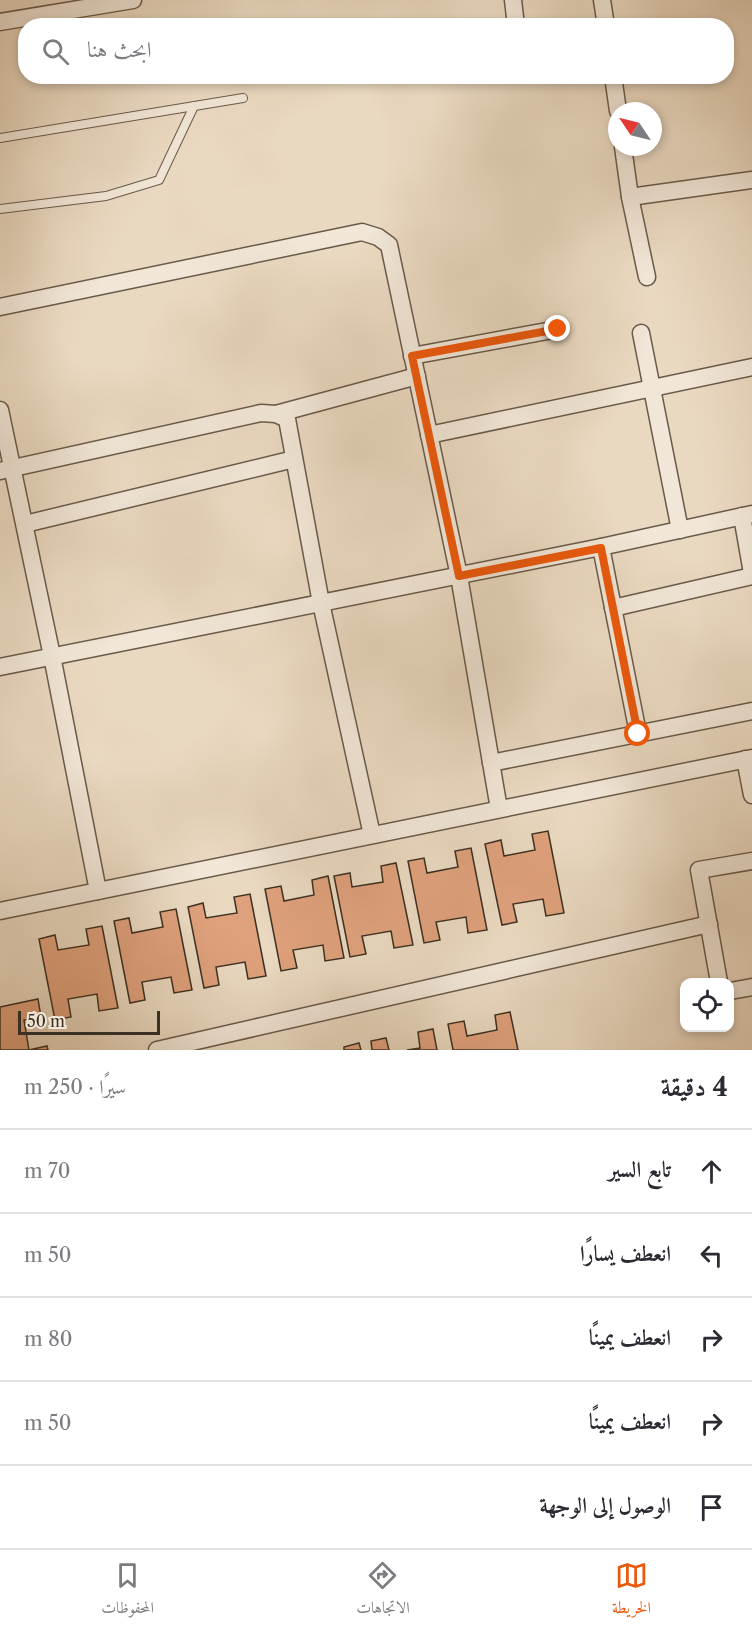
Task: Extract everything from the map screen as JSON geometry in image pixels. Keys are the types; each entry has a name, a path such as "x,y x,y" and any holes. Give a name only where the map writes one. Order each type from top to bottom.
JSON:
{"street":[{"path":"18,18 83,4 133,0"},
{"path":"513,0 515,18"},
{"path":"602,0 605,18"},
{"path":"0,22 18,18"},
{"path":"614,84 617,102"},
{"path":"624,156 630,197 647,278"},
{"path":"630,197 752,180"},
{"path":"0,307 362,232 378,237 389,245 459,576 498,809"},
{"path":"412,356 558,329"},
{"path":"640,333 680,530"},
{"path":"429,435 752,367"},
{"path":"276,414 417,376"},
{"path":"0,410 7,470 25,524 98,891"},
{"path":"7,470 261,413 276,414 287,418 321,603 372,835"},
{"path":"25,524 294,459"},
{"path":"0,667 601,548 747,515 752,575 613,608"},
{"path":"601,548 638,734"},
{"path":"491,763 752,711"},
{"path":"0,911 748,758 752,795"},
{"path":"718,978 699,870 752,861"},
{"path":"157,1050 709,924"},
{"path":"734,990 752,987"}],"lane":[{"path":"0,138 243,98"},
{"path":"0,209 106,196 159,180 194,106"}],"building":[{"path":"548,831 564,913 546,916 543,899 513,904 517,922 502,925 485,844 501,840 504,856 535,850 532,834"},
{"path":"471,848 487,930 468,933 466,917 436,922 440,940 424,943 408,861 424,858 427,873 458,867 455,851"},
{"path":"396,863 413,945 394,948 391,931 362,936 366,954 350,957 334,876 350,873 352,887 383,882 381,866"},
{"path":"328,876 344,958 325,961 323,945 293,950 297,968 281,971 265,889 281,886 284,901 314,895 312,880"},
{"path":"250,894 266,976 248,979 245,962 216,967 219,985 204,988 188,907 203,903 206,918 237,913 234,897"},
{"path":"176,909 192,990 174,993 171,977 142,982 145,1000 130,1003 114,921 129,918 132,933 163,927 160,912"},
{"path":"102,926 118,1008 99,1011 97,994 68,999 71,1017 55,1020 39,939 55,935 58,950 89,945 86,929"},
{"path":"38,999 41,1017 24,1020 29,1050 0,1050 0,1007"},
{"path":"510,1012 518,1050 453,1050 448,1024 464,1021 467,1036 497,1030 495,1015"},
{"path":"433,1029 437,1050 407,1050 420,1048 418,1032"},
{"path":"386,1038 389,1050 372,1050 371,1041"},
{"path":"359,1043 361,1050 344,1050 344,1047"},
{"path":"47,1046 48,1050 29,1050"}],"route":[{"path":"558,329 412,356 459,576 601,548 638,734"}]}
